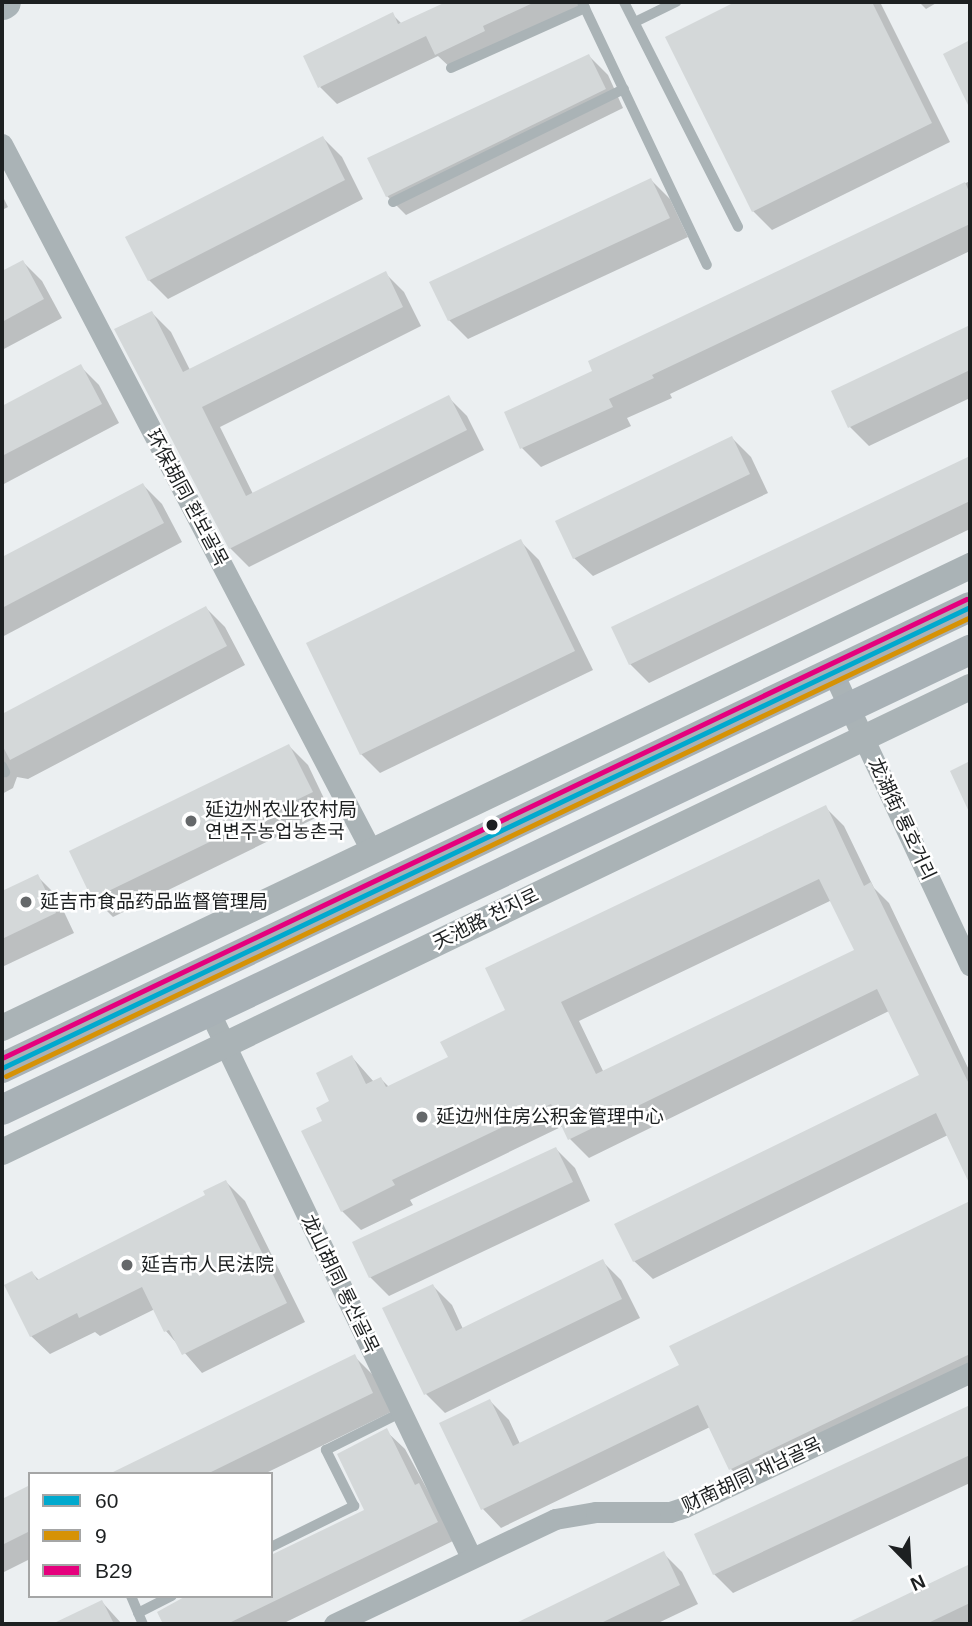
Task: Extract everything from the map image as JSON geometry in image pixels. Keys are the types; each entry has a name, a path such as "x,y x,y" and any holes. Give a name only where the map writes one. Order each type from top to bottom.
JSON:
{"main road":[{"path":"2,1068 970,607"},
{"name":"天池路 천지로","path":"2,1110 970,650"}],"street":[{"name":"环保胡同 환보골목","path":"2,144 372,852"},
{"path":"2,1028 970,566"},
{"name":"龙湖街 룡호거리","path":"833,673 970,965"},
{"name":"天池路 천지로","path":"2,1152 970,687"},
{"name":"龙山胡同 룡산골목","path":"209,1012 471,1557"},
{"name":"财南胡同 재남골목","path":"334,1624 555,1519 596,1512 670,1512 685,1507 970,1372"}],"lane":[{"path":"624,2 738,227"},
{"path":"635,22 676,2"},
{"path":"451,68 583,5 707,265"},
{"path":"393,202 624,89"},
{"path":"273,1546 354,1506 326,1450 402,1412"},
{"path":"132,1598 143,1624"},
{"path":"138,1613 168,1598"}],"building":[{"path":"446,2 535,2 483,26 485,31 435,55 426,36 318,88 303,56 393,12 398,24"},
{"path":"735,2 872,2 932,123 752,212 665,37"},
{"path":"970,40 970,109 943,54"},
{"path":"589,54 606,89 386,197 367,158"},
{"path":"323,136 345,180 148,281 125,237"},
{"path":"651,178 670,218 448,321 429,282"},
{"path":"965,182 970,194 970,224 652,375 654,378 609,399 613,407 520,449 504,412 592,371 588,361"},
{"path":"23,260 44,299 2,322 2,271"},
{"path":"386,271 403,307 202,407 246,496 449,395 467,430 229,549 114,329 152,311 183,372"},
{"path":"970,325 970,370 848,428 831,391"},
{"path":"81,364 102,404 2,456 2,406"},
{"path":"732,436 750,474 573,559 555,521"},
{"path":"970,456 970,501 629,665 611,627"},
{"path":"143,483 164,523 2,608 2,557"},
{"path":"521,539 575,651 360,755 306,643"},
{"path":"206,606 227,646 10,760 2,745 2,714"},
{"name":"延边州农业农村局 연변주농업농촌국","path":"289,744 313,792 92,899 69,851"},
{"path":"970,761 970,814 950,771"},
{"path":"826,805 864,886 871,882 970,1086 970,1185 936,1113 633,1262 614,1224 919,1075 877,989 568,1140 551,1104 392,1180 395,1185 341,1212 301,1131 322,1121 316,1108 329,1101 316,1073 352,1055 366,1084 381,1077 386,1087 448,1057 440,1042 505,1010 485,968","holes":["819,879 854,950 596,1074 561,1002"]},
{"name":"延吉市食品药品监督管理局","path":"38,874 56,913 2,939 2,891"},
{"path":"556,1147 573,1182 369,1278 352,1242"},
{"name":"延吉市人民法院","path":"226,1180 287,1303 182,1355 169,1330 164,1332 142,1287 79,1318 77,1313 30,1337 4,1285 32,1271 37,1280 205,1195 203,1191"},
{"path":"970,1201 970,1354 729,1470 698,1405 481,1510 439,1423 490,1399 513,1446 679,1365 669,1346"},
{"path":"603,1259 622,1299 424,1395 382,1308 433,1284 456,1331"},
{"path":"355,1354 373,1393 211,1472 113,1472"},
{"path":"970,1405 970,1455 713,1575 694,1534"},
{"path":"387,1428 415,1485 419,1483 438,1522 227,1624 163,1624 157,1612 182,1598 273,1598 273,1554 364,1510 337,1454"},
{"path":"28,1486 28,1532 2,1545 2,1499"},
{"path":"664,1551 680,1585 599,1624 514,1624"},
{"path":"970,1564 970,1603 926,1624 845,1624"},
{"path":"102,1600 114,1624 52,1624"}],"transit line":[{"name":"B29","path":"2,1058 966,599"},
{"name":"60","path":"2,1068 970,607"},
{"name":"9","path":"6,1076 970,617"}],"place":[{"name":"延边州农业农村局 연변주농업농촌국","path":"191,821"},
{"name":"延吉市食品药品监督管理局","path":"26,902"},
{"name":"延边州住房公积金管理中心","path":"422,1117"},
{"name":"延吉市人民法院","path":"127,1265"}]}
